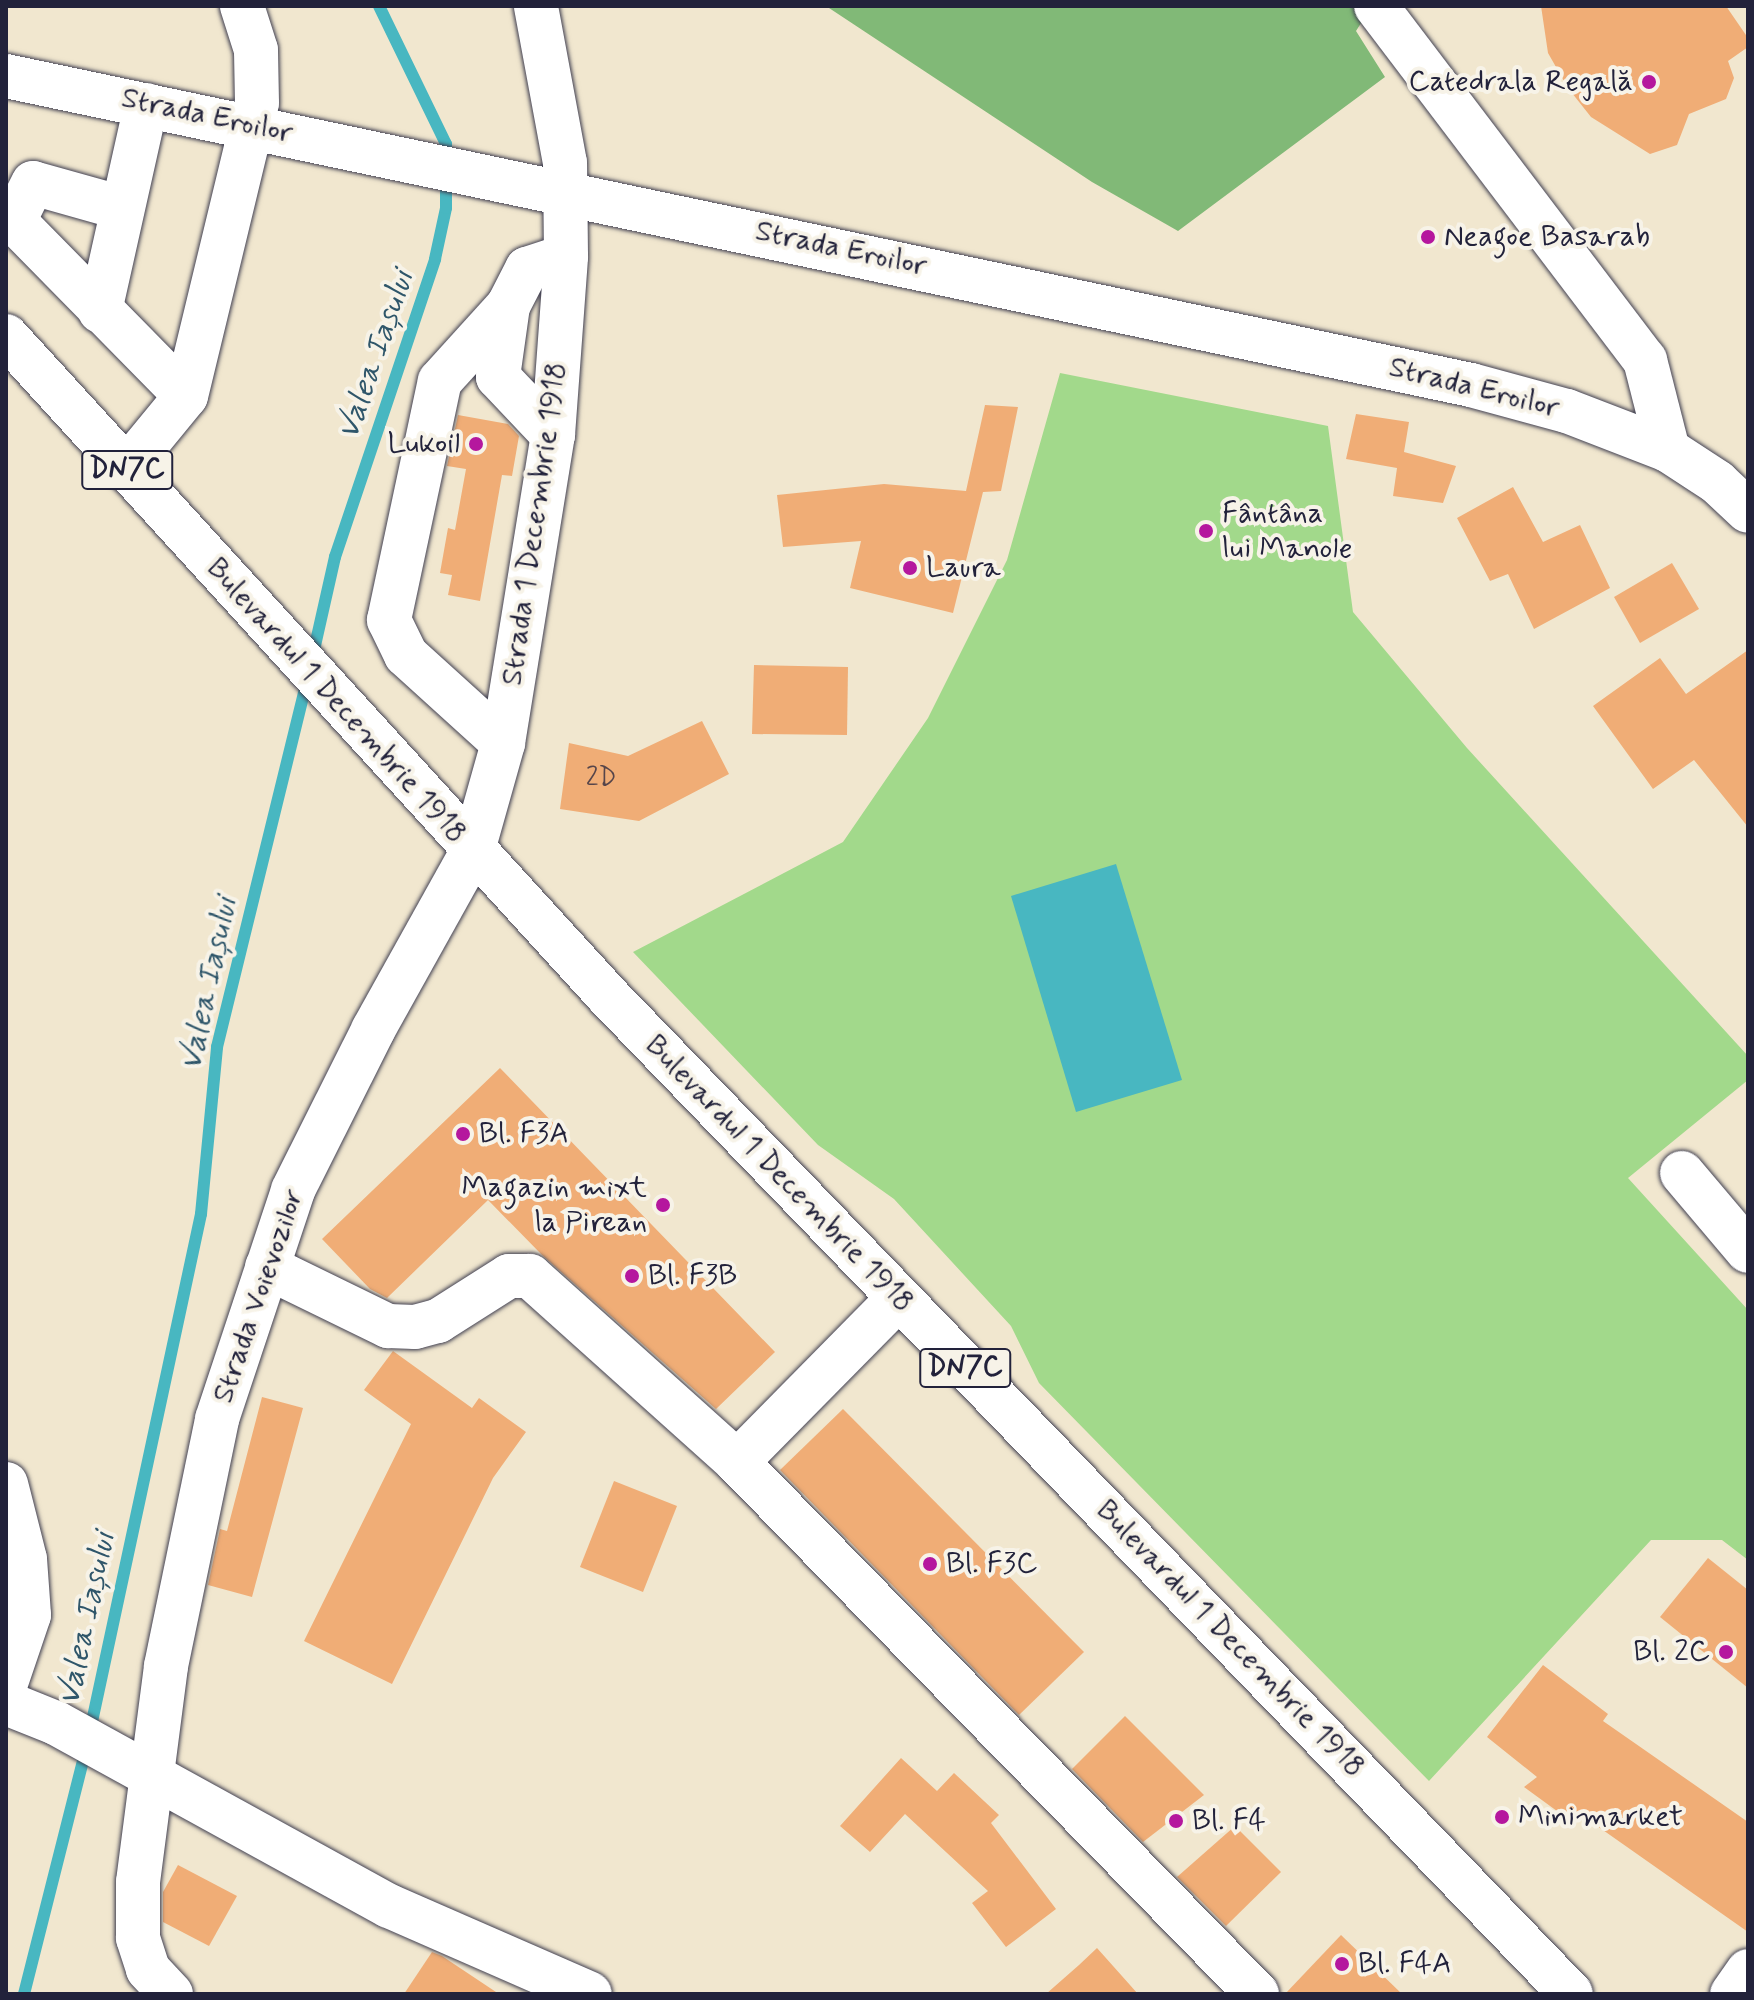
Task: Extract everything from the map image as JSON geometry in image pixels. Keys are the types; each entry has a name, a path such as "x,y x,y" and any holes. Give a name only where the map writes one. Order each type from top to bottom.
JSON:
{"main road":[{"path":"126,469 186,396 252,127 256,50 242,6"},
{"name":"Strada 1 Decembrie 1918","path":"473,850 503,743 553,435 568,194 536,6"},
{"path":"1376,6 1645,360 1668,450"},
{"name":"Strada Eroilor","path":"14,85 146,105 327,140 1471,385 1567,411 1668,450 1717,482 1748,511"},
{"path":"100,311 146,105"},
{"path":"122,208 33,183 14,221 186,396"},
{"path":"503,743 406,655 389,620 440,381 508,306 527,269 566,256"},
{"path":"508,306 498,377 553,435"},
{"name":"Bulevardul 1 Decembrie 1918","path":"6,336 473,850 898,1299 1571,1994"},
{"name":"Strada Voievozilor","path":"171,1994 148,1969 138,1938 138,1882 150,1779 188,1543 217,1419 293,1190 332,1107 473,850"},
{"path":"1682,1173 1748,1251"},
{"path":"267,1267 388,1326 402,1327 438,1321 509,1276 530,1276 737,1462 1257,1994"},
{"path":"737,1462 898,1299"},
{"path":"6,1484 25,1559 29,1615 6,1683"},
{"path":"6,1703 56,1723 150,1779 389,1906 590,1994"},
{"path":"1732,1994 1748,1971"}],"green space":[{"path":"826,6 1372,6 1356,31 1385,77 1178,231 1092,182"},
{"path":"1060,373 1328,426 1353,612 1467,748 1748,1056 1748,1080 1628,1178 1748,1310 1748,1560 1722,1540 1651,1540 1429,1781 1039,1383 1011,1326 894,1199 818,1145 633,952 843,842 928,718 1007,560"}],"water":[{"path":"1116,864 1182,1080 1076,1112 1011,896"}],"building":[{"name":"Catedrala Regală","path":"1541,6 1726,6 1748,38 1748,47 1728,61 1734,78 1726,99 1689,114 1677,145 1650,154 1591,117 1568,88 1548,53"},
{"name":"Laura","path":"985,405 1018,407 1001,491 983,492 953,613 850,588 861,541 783,547 777,495 884,484 966,491"},
{"path":"1356,414 1409,422 1404,452 1456,466 1443,503 1393,496 1397,468 1346,459"},
{"path":"458,415 508,424 519,436 512,476 502,475 480,601 448,595 452,575 440,573 448,528 455,530 466,469 447,466"},
{"path":"1513,487 1543,542 1580,525 1610,588 1534,629 1508,574 1490,581 1457,518"},
{"path":"1672,563 1699,609 1640,643 1614,597"},
{"path":"1748,650 1748,827 1694,760 1653,789 1593,706 1660,658 1686,694"},
{"path":"754,665 848,667 847,735 752,734"},
{"path":"702,721 729,774 639,821 560,809 569,743 628,756"},
{"name":"Bl. F3B","path":"500,1068 775,1352 716,1409 542,1255 488,1200 387,1298 370,1289 322,1239"},
{"path":"393,1351 472,1408 479,1398 526,1432 493,1478 392,1684 304,1641 411,1424 364,1390"},
{"path":"262,1397 303,1408 252,1597 208,1585 220,1529 227,1531"},
{"name":"Bl. F3C","path":"843,1409 1084,1652 1019,1715 780,1470"},
{"path":"614,1481 677,1506 643,1592 580,1567"},
{"name":"Bl. 2C","path":"1708,1558 1748,1590 1748,1688 1660,1617"},
{"path":"1543,1665 1608,1714 1603,1721 1748,1822 1748,1932 1573,1809 1572,1822 1524,1787 1537,1777 1487,1737"},
{"path":"1125,1716 1204,1795 1143,1842 1072,1769"},
{"path":"901,1758 937,1791 954,1773 999,1815 991,1823 1056,1909 1006,1947 972,1903 988,1891 905,1814 870,1852 840,1826"},
{"path":"1235,1826 1281,1872 1226,1926 1177,1877"},
{"path":"178,1865 237,1896 209,1946 163,1922 163,1892"},
{"name":"Bl. F4A","path":"1341,1935 1402,1994 1285,1994"},
{"path":"1097,1948 1138,1994 1046,1994 1079,1965"},
{"path":"432,1952 442,1956 499,1994 404,1994"}],"waterway":[{"name":"Valea Iașului","path":"312,659 335,557 435,259 446,208 446,144 379,6"},
{"name":"Valea Iașului","path":"90,1731 201,1214 217,1047 307,681"},
{"name":"Valea Iașului","path":"24,1994 86,1749"}],"place":[{"name":"Catedrala Regală","path":"1649,82"},
{"name":"Neagoe Basarab","path":"1428,237"},
{"name":"Lukoil","path":"476,444"},
{"name":"Fântâna lui Manole","path":"1206,531"},
{"name":"Laura","path":"910,568"},
{"name":"Bl. F3A","path":"463,1134"},
{"name":"Magazin mixt la Pirean","path":"663,1205"},
{"name":"Bl. F3B","path":"632,1276"},
{"name":"Bl. F3C","path":"930,1564"},
{"name":"Bl. 2C","path":"1726,1652"},
{"name":"Minimarket","path":"1502,1817"},
{"name":"Bl. F4","path":"1176,1821"},
{"name":"Bl. F4A","path":"1342,1964"}]}
